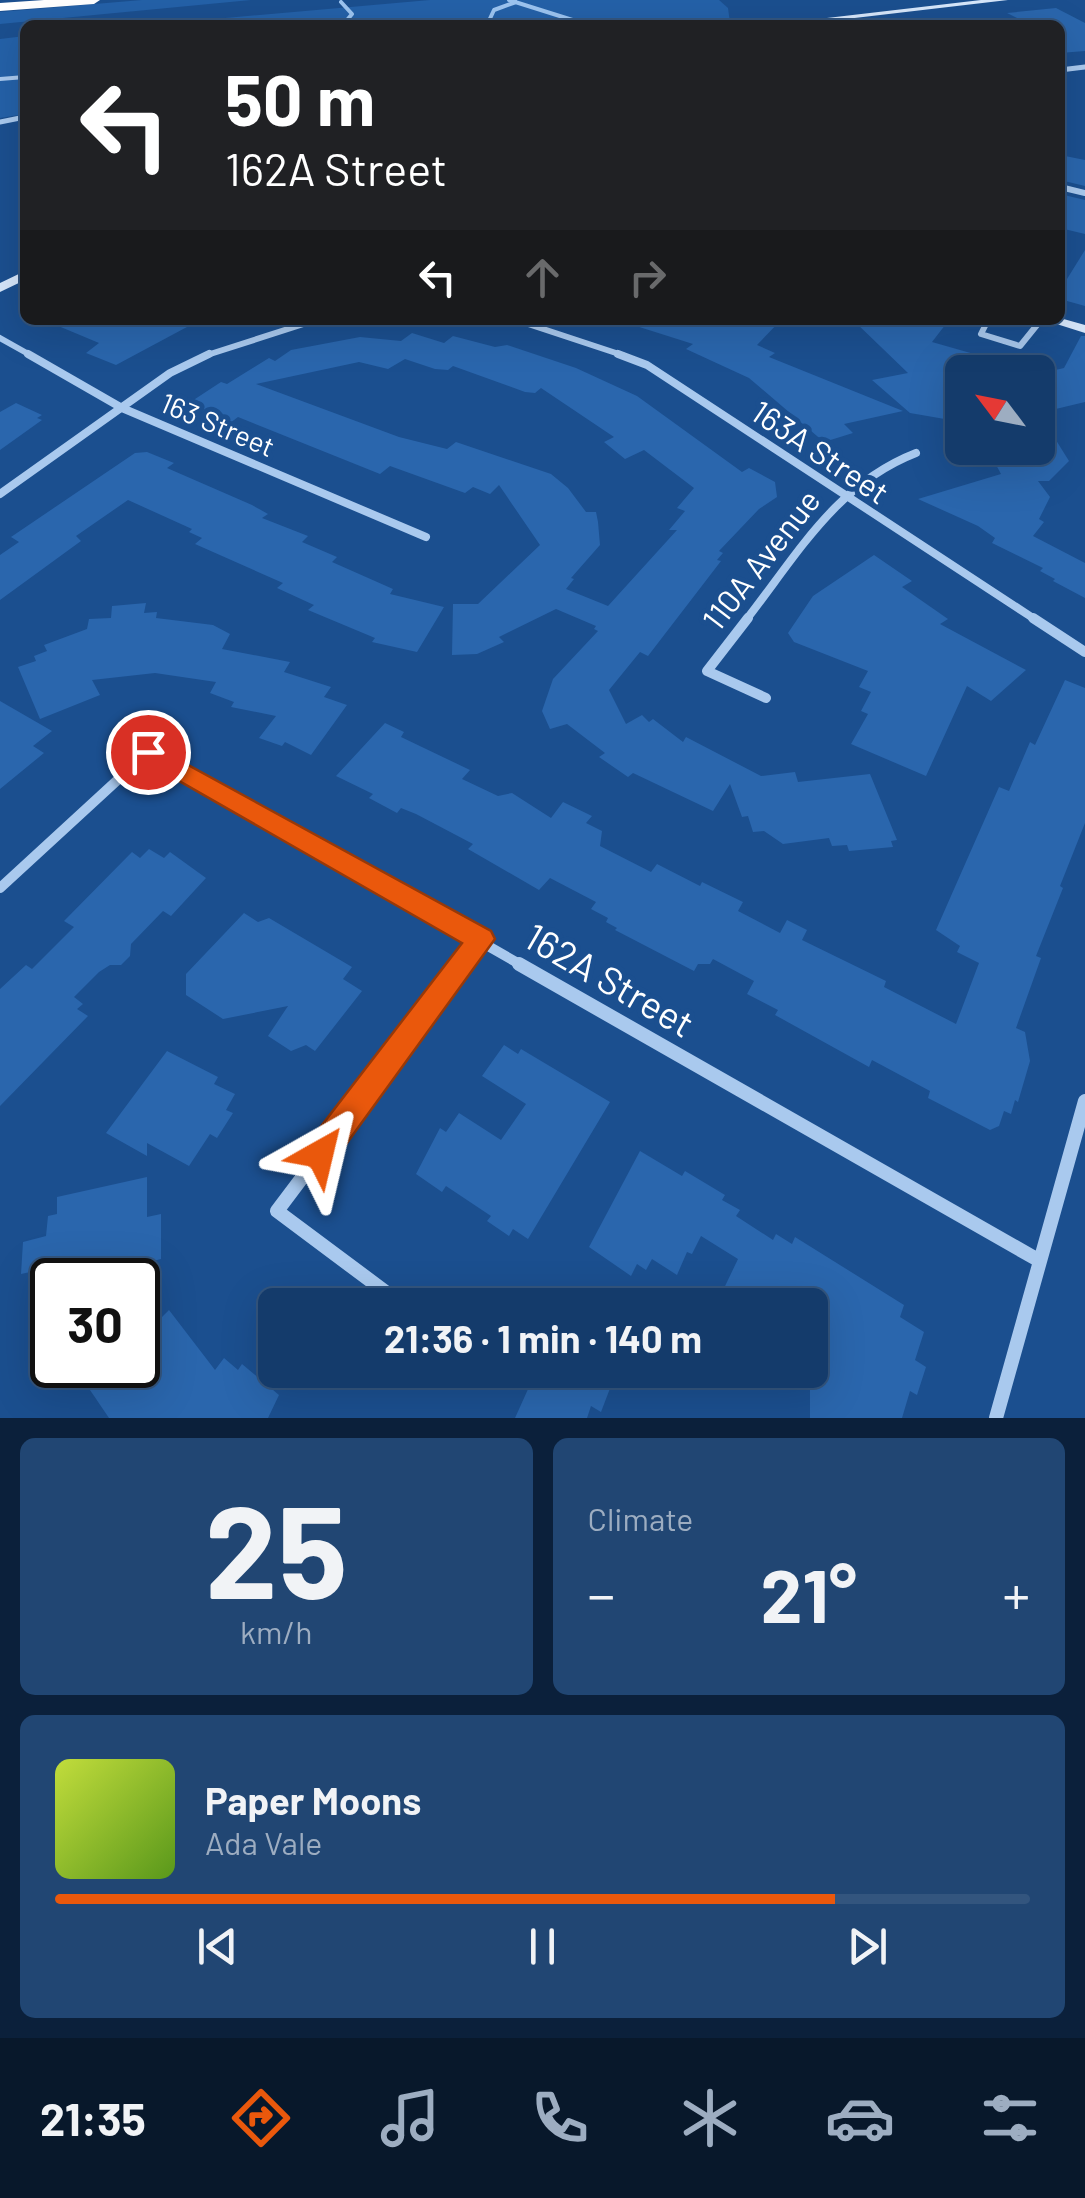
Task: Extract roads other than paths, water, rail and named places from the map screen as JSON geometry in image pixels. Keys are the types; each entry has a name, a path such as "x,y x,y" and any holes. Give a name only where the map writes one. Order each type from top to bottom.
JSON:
{"highway":[{"path":"0,4 17,0"},
{"path":"0,4 94,0"}],"street":[{"path":"818,20 1004,0"},
{"path":"0,122 20,118"},
{"path":"0,132 11,120"},
{"path":"0,494 170,373 223,347 299,325"},
{"name":"163A Street","path":"533,325 647,365 1085,652"},
{"path":"986,325 981,334 1020,346 1037,325"},
{"name":"163 Street","path":"0,338 122,408 426,537"},
{"name":"110A Avenue","path":"766,698 707,671 843,496 888,464 916,452"},
{"name":"162A Street","path":"0,888 148,752 1040,1260"},
{"path":"380,1288 277,1211 481,939"},
{"path":"996,1418 1085,1101"}],"waterway":[{"path":"509,0 516,2"},
{"path":"341,2 352,14 347,20"},
{"path":"489,20 494,10 516,2"},
{"path":"516,2 572,20"}]}
